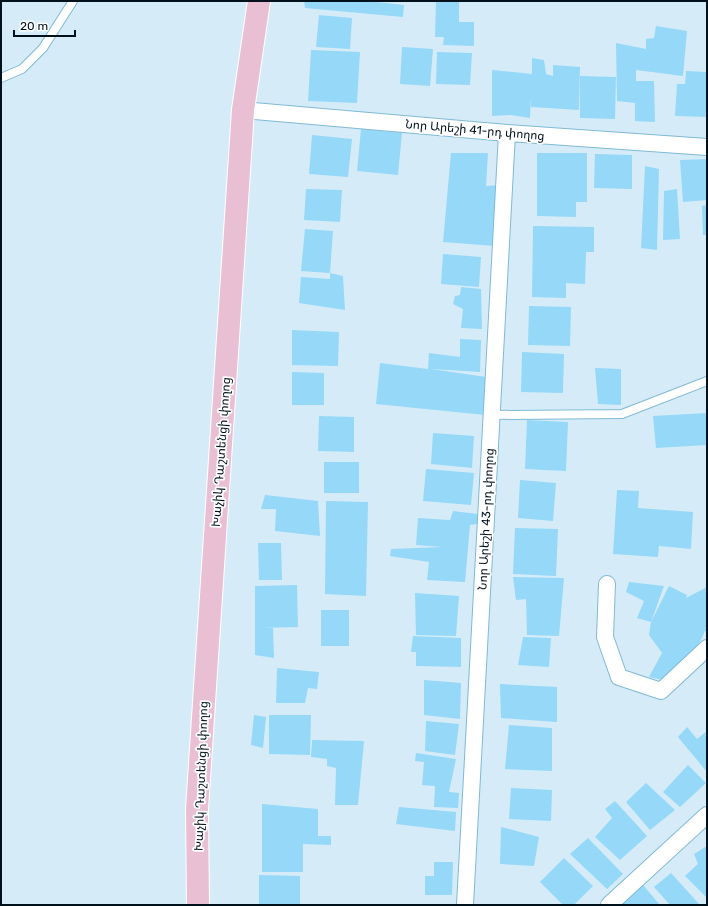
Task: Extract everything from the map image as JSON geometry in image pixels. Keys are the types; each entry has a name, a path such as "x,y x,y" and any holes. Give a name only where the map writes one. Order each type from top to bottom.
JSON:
{"main road":[{"name":"Խաչիկ Դաշտենցի փողոց","path":"198,905 198,809 243,110 259,1"}],"street":[{"name":"Նոր Արեշի 41-րդ փողոց","path":"243,110 507,133 707,147"},
{"name":"Նոր Արեշի 43-րդ փողոց","path":"465,905 507,133"},
{"path":"607,584 605,637 619,677 661,691 707,648"},
{"path":"609,905 707,815"}],"lane":[{"path":"1,78 22,69 43,48 73,1"},
{"path":"492,415 622,414 707,382"}],"building":[{"path":"304,1 367,1 404,5 403,17 305,8"},
{"path":"436,1 459,1 459,22 474,22 474,46 443,45 444,37 435,37"},
{"path":"319,15 352,18 350,49 316,47"},
{"path":"656,26 687,31 683,76 636,70 636,81 654,81 655,122 635,121 635,103 617,101 616,43 646,49 646,39 654,38"},
{"path":"402,47 433,49 430,86 400,84"},
{"path":"311,50 360,52 357,103 308,101"},
{"path":"437,52 472,53 470,85 436,84"},
{"path":"532,58 544,60 546,74 553,76 553,65 580,67 579,110 531,107 531,96 530,118 511,115 492,116 492,70 532,74"},
{"path":"686,71 707,72 707,117 675,116 677,84 685,84"},
{"path":"580,76 616,77 615,119 580,118"},
{"path":"361,129 402,133 398,175 357,171"},
{"path":"312,135 352,139 348,177 309,174"},
{"path":"451,153 488,153 486,186 500,185 495,246 443,242"},
{"path":"537,153 587,153 587,202 576,202 576,217 537,216"},
{"path":"595,154 632,155 632,189 594,188"},
{"path":"707,159 707,200 683,202 680,160"},
{"path":"645,166 659,169 657,250 641,248"},
{"path":"306,189 342,190 340,222 304,220"},
{"path":"677,189 680,239 663,240 664,191"},
{"path":"707,205 707,235 703,235 702,206"},
{"path":"533,226 594,227 594,252 586,252 585,284 566,283 566,298 532,297"},
{"path":"305,229 333,231 330,273 301,271"},
{"path":"443,254 481,257 479,287 441,284"},
{"path":"330,273 343,276 345,310 299,303 301,277 330,279"},
{"path":"461,287 481,289 482,329 461,328 463,309 453,304 455,296 460,295"},
{"path":"529,306 571,307 570,346 528,345"},
{"path":"292,330 339,332 338,366 292,365"},
{"path":"460,339 481,340 480,372 431,369 486,377 485,415 376,404 380,363 428,369 429,353 460,357"},
{"path":"522,352 564,354 563,393 521,392"},
{"path":"595,368 621,369 621,405 598,404"},
{"path":"292,372 324,373 324,405 292,405"},
{"path":"707,413 707,445 656,448 653,416"},
{"path":"319,416 354,417 354,452 318,451"},
{"path":"527,420 568,422 566,471 525,469"},
{"path":"433,433 474,436 472,468 431,464"},
{"path":"324,462 359,462 359,493 324,493"},
{"path":"426,469 474,473 471,505 423,501"},
{"path":"520,480 556,483 553,521 518,518"},
{"path":"617,490 639,491 638,508 693,512 691,549 659,546 658,557 613,554"},
{"path":"265,495 318,501 320,536 275,531 276,509 261,509"},
{"path":"326,501 368,502 366,596 325,594"},
{"path":"453,511 477,514 477,524 470,525 465,582 427,580 429,562 390,556 391,549 442,547 416,545 418,518 450,520"},
{"path":"515,528 558,529 556,576 513,574"},
{"path":"258,543 281,543 282,580 259,580"},
{"path":"513,577 564,578 559,636 527,635 526,599 516,600"},
{"path":"629,582 664,586 651,622 637,618 644,601 626,592"},
{"path":"297,585 298,627 258,628 273,628 274,658 255,655 255,586"},
{"path":"669,586 687,595 686,598 707,587 707,631 705,631 694,655 663,680 649,677 662,653 649,635 651,622"},
{"path":"415,593 459,596 456,636 416,635"},
{"path":"321,610 349,610 349,646 321,646"},
{"path":"413,636 461,638 461,667 416,666 416,652 411,652"},
{"path":"523,637 551,638 549,667 518,665"},
{"path":"277,668 319,672 317,689 308,688 305,703 276,703"},
{"path":"424,680 461,683 460,719 424,715"},
{"path":"500,684 557,687 557,722 501,718"},
{"path":"254,715 266,717 263,748 251,745"},
{"path":"269,715 311,715 310,755 269,754"},
{"path":"426,721 459,724 455,755 425,751"},
{"path":"509,725 552,728 552,771 505,769"},
{"path":"687,727 697,739 707,731 707,772 678,737"},
{"path":"312,740 364,741 358,805 335,805 336,768 327,766 327,759 311,757"},
{"path":"416,753 456,759 449,792 459,793 458,808 434,807 435,786 422,785 424,762 415,761"},
{"path":"688,765 706,783 680,807 663,792"},
{"path":"646,783 675,810 650,830 626,802"},
{"path":"511,788 552,790 551,821 509,819"},
{"path":"615,801 647,836 620,860 595,837 612,818 605,809"},
{"path":"262,804 318,809 318,836 331,836 331,845 303,844 303,872 262,872"},
{"path":"399,807 456,812 455,831 396,824"},
{"path":"501,827 539,837 534,866 500,864"},
{"path":"588,838 623,874 607,889 570,854"},
{"path":"707,846 707,898 685,876 698,864 694,854"},
{"path":"564,858 593,886 574,905 563,905 540,882"},
{"path":"434,862 453,862 452,895 425,895 425,876 434,876"},
{"path":"671,873 700,905 670,905 654,887"},
{"path":"259,875 300,876 300,905 259,905"},
{"path":"643,885 660,905 620,904"}]}
